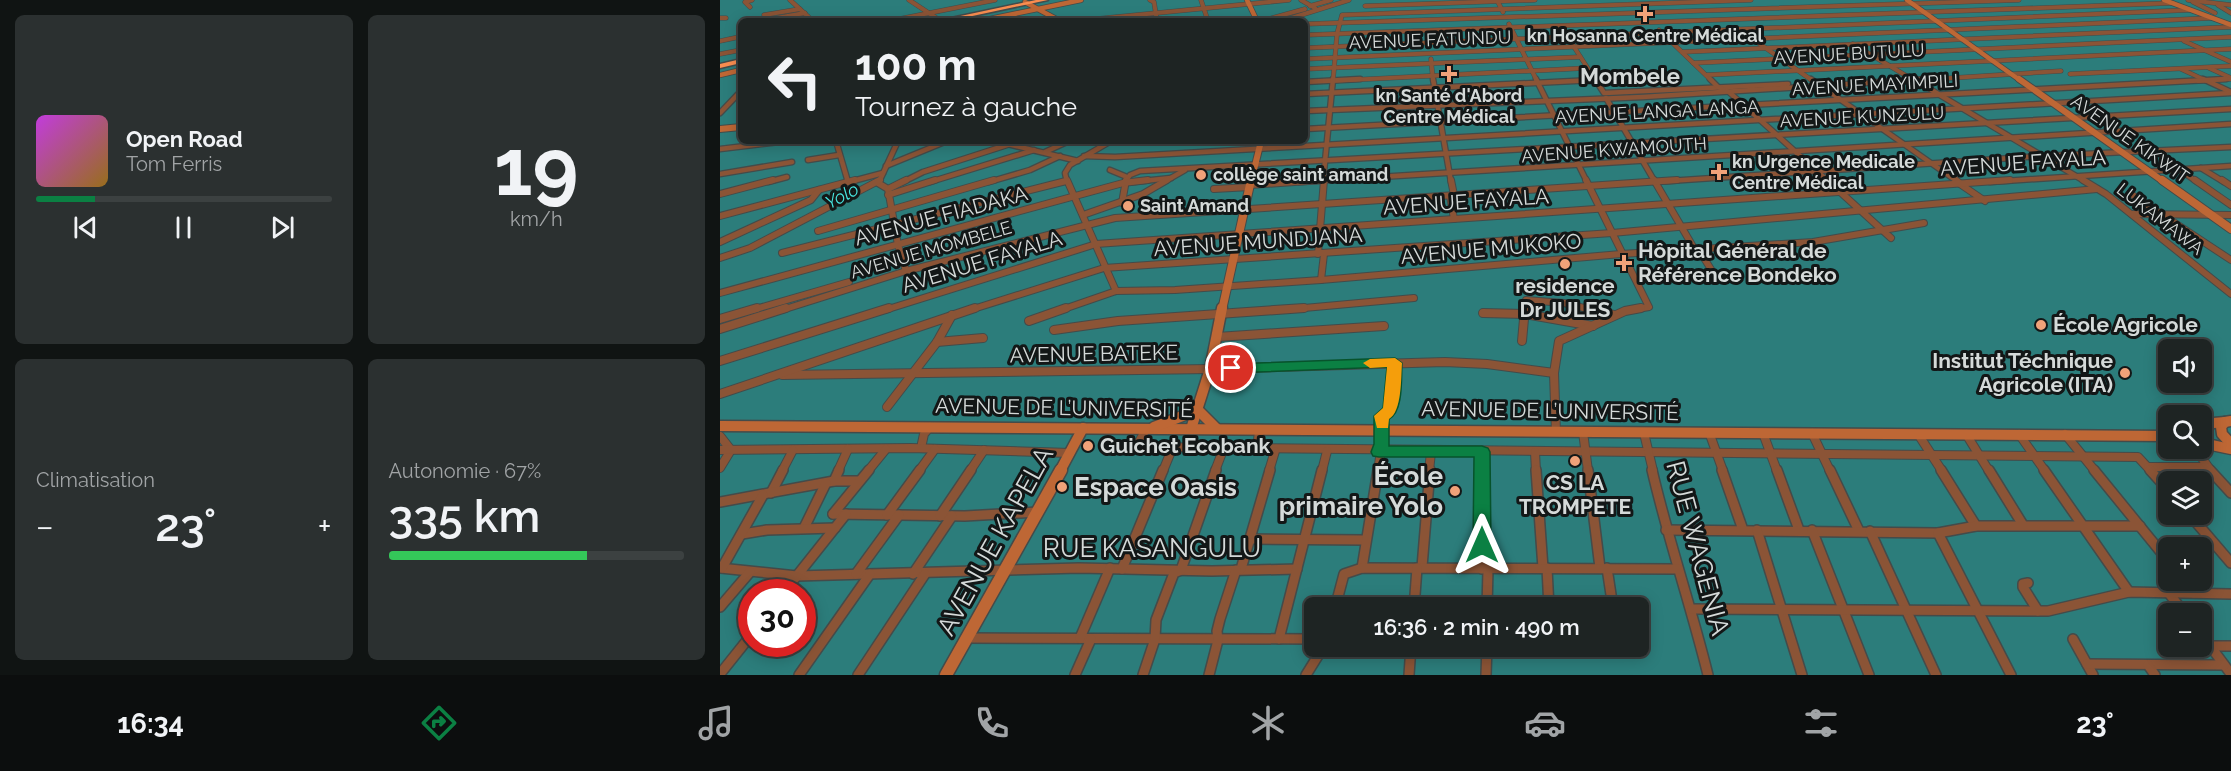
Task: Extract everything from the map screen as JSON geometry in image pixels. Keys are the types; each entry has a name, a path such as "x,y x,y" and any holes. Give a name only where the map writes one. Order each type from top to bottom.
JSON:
{"highway":[{"path":"950,18 1045,0"},
{"path":"720,64 738,61"}],"main road":[{"path":"1038,9 1081,0"},
{"path":"2164,0 2189,10 2214,16 2231,26"},
{"path":"1248,2 1257,18"},
{"name":"AVENUE KIKWIT","path":"1910,2 2231,229"},
{"path":"1026,4 1045,18"},
{"path":"988,18 1026,4 1054,18"},
{"path":"720,75 738,71"},
{"path":"720,129 738,127"},
{"path":"1191,429 1210,369 1232,260 1260,145"},
{"path":"1146,429 1197,410"},
{"path":"1197,410 1217,429"},
{"path":"2212,423 2228,422"},
{"path":"2228,422 2221,427 2222,434 2231,446"},
{"name":"AVENUE DE L’UNIVERSITÉ","path":"721,429 930,427 2158,435"},
{"name":"AVENUE KAPELA","path":"946,675 1039,512 1083,428"},
{"path":"2212,444 2231,446"}],"street":[{"path":"750,7 745,2 752,0"},
{"path":"790,0 810,18"},
{"path":"909,0 936,18"},
{"path":"903,18 995,0"},
{"path":"1150,0 1154,2 1157,18"},
{"path":"1201,0 1207,18"},
{"path":"1116,18 1248,2 1289,0"},
{"path":"1304,0 1318,9"},
{"path":"1269,18 1331,0"},
{"path":"1291,18 1349,0"},
{"path":"1365,6 1535,0"},
{"path":"1546,0 1594,80 1606,94 1815,83"},
{"path":"1625,0 1719,87 1729,92 1891,238"},
{"path":"1321,280 1319,229 1327,162 1329,110 1337,34 1342,15 1750,0"},
{"path":"1308,24 2019,0"},
{"path":"2089,0 2163,31 2231,64"},
{"path":"2190,0 2231,5"},
{"path":"2190,0 2214,16"},
{"path":"1498,1 1649,307 1630,309 1614,315 1559,342 1554,373 1556,432"},
{"path":"1700,1 1985,201"},
{"path":"1308,35 2173,3"},
{"path":"2214,3 2231,13"},
{"path":"1421,4 1430,41 1428,42 1436,104 1451,173 1454,219"},
{"path":"770,18 765,16 799,8"},
{"path":"1108,10 1108,18"},
{"path":"1308,48 1935,19 2189,10"},
{"path":"779,18 805,14"},
{"name":"AVENUE FATUNDU","path":"1308,58 2141,22 2214,16"},
{"path":"720,18 726,18"},
{"name":"LUKAMAWA","path":"1820,25 2097,189 2132,214 2231,294"},
{"path":"1682,52 2231,26"},
{"path":"720,41 738,37"},
{"path":"1693,63 2231,37"},
{"name":"AVENUE BUTULU","path":"1706,75 2231,50"},
{"path":"720,54 738,51"},
{"path":"1308,69 1580,57"},
{"path":"2070,74 2180,69 2231,64"},
{"path":"2206,67 2231,79"},
{"path":"1308,82 1587,68"},
{"path":"2180,69 2231,92"},
{"path":"1308,111 1729,92 2061,71"},
{"name":"AVENUE MAYIMPILI","path":"1308,129 2231,79"},
{"path":"1308,94 1594,80"},
{"name":"AVENUE LANGA LANGA","path":"1084,156 1260,145 1443,138 2231,92"},
{"path":"720,113 738,94"},
{"path":"1606,98 1681,227 1717,279"},
{"path":"2075,118 2231,109"},
{"name":"AVENUE KUNZULU","path":"1127,177 1140,171 2075,118"},
{"name":"AVENUE KWAMOUTH","path":"1214,189 2095,132 2229,126"},
{"path":"720,149 763,144"},
{"path":"837,144 848,182"},
{"path":"897,144 883,177 906,271"},
{"path":"886,166 940,144"},
{"path":"720,258 750,248 923,172 1010,144 1078,160"},
{"path":"1019,146 1023,144"},
{"path":"1045,152 1062,144"},
{"path":"1106,144 1084,156 1066,170 1066,181 1116,291"},
{"name":"AVENUE MOMBELE","path":"720,329 906,271 1115,218 2042,156 2231,147"},
{"path":"884,188 1034,150"},
{"path":"808,160 839,155"},
{"path":"818,231 1030,170 1060,156"},
{"path":"720,174 792,162"},
{"name":"AVENUE FAYALA","path":"720,361 1096,244 2231,166"},
{"path":"2199,167 2231,186"},
{"path":"2177,168 2231,206"},
{"path":"1083,215 1122,203 1187,169"},
{"path":"1110,170 1127,177 1123,183 1122,203"},
{"path":"720,216 883,173"},
{"path":"720,194 787,177"},
{"name":"AVENUE FIADAKA","path":"720,294 1123,183 1171,178"},
{"path":"782,253 1066,181"},
{"name":"AVENUE MUNDJANA","path":"777,376 934,321 950,319 1104,268 1612,233 1985,201 2097,189"},
{"path":"720,242 811,200 819,190"},
{"path":"2134,196 2165,214 2231,260"},
{"path":"2132,214 2231,215"},
{"name":"AVENUE MUKOKO","path":"1029,321 1116,291 1227,287 1621,254 1813,242 1924,223"},
{"path":"720,319 849,282"},
{"path":"1054,330 1118,321 1414,298"},
{"path":"1522,341 1526,300 1564,303 1614,315"},
{"path":"1483,313 1525,314 1593,326"},
{"path":"887,407 937,342 950,319"},
{"path":"1218,334 1384,326"},
{"path":"937,342 983,338"},
{"name":"AVENUE BATEKE","path":"777,376 1472,362 1554,373"},
{"path":"1362,568 1383,429 1381,416 1389,412 1395,363"},
{"path":"720,394 777,376"},
{"path":"921,448 924,434 930,427"},
{"path":"721,429 731,450"},
{"path":"1146,429 1138,444 1140,447 1172,449 2140,457 2158,478"},
{"path":"1257,451 1259,430"},
{"path":"1583,432 1584,452 1603,568 1610,597"},
{"path":"1709,432 1743,530"},
{"name":"RUE WAGENIA","path":"1644,433 1666,530 1692,609 1708,675"},
{"path":"1764,433 1799,530"},
{"path":"1812,433 1859,531"},
{"path":"1918,434 1976,526"},
{"path":"1966,434 2023,525"},
{"path":"2019,434 2129,592"},
{"path":"2065,434 2158,548"},
{"path":"720,450 921,448 1070,453"},
{"path":"804,528 848,449"},
{"path":"886,449 833,514 952,516 1039,512"},
{"path":"887,515 935,449"},
{"path":"1122,569 1172,449"},
{"path":"720,468 731,450"},
{"path":"721,568 793,450"},
{"path":"940,516 984,450"},
{"path":"1143,675 1155,639 1156,620 1174,573 1181,570 1222,450"},
{"path":"1209,675 1218,640 1217,631 1220,619 1251,539 1275,451"},
{"path":"1279,639 1327,451"},
{"path":"1416,597 1431,452"},
{"path":"1482,452 1486,597"},
{"path":"1535,452 1548,597"},
{"path":"2202,459 2231,493"},
{"path":"2148,467 2207,467"},
{"path":"720,502 830,482 860,481"},
{"path":"794,579 846,514"},
{"path":"856,574 899,515"},
{"path":"914,574 952,516"},
{"path":"2198,525 2231,563"},
{"path":"1666,530 1938,533 1976,526 2140,526"},
{"path":"742,534 804,528 835,528"},
{"path":"1757,530 1802,675"},
{"path":"1812,530 1869,675"},
{"path":"1870,531 1936,675"},
{"path":"1938,533 1976,611 2011,675"},
{"path":"1251,539 1365,540"},
{"name":"RUE KASANGULU","path":"721,568 797,576 1110,568 1297,569"},
{"path":"1076,675 1110,568"},
{"path":"1338,597 1344,574 1362,568 1678,569"},
{"path":"720,607 750,572"},
{"path":"799,675 870,574"},
{"path":"858,675 925,574"},
{"path":"2028,583 2023,584 2023,587 2038,611"},
{"path":"1692,609 1846,612 2038,611 2056,610 2129,592 2231,594"},
{"path":"2168,592 2176,603"},
{"path":"966,638 1304,639"},
{"path":"2073,639 2093,675"},
{"path":"2212,646 2231,646"},
{"path":"2212,649 2231,674"},
{"path":"720,674 738,652"},
{"path":"1306,675 1317,657"},
{"path":"1409,675 1410,657"},
{"path":"1486,675 1487,657"},
{"path":"2087,664 2224,665"},
{"path":"2148,665 2155,675"}],"water":[{"name":"Yolo","path":"720,0 2231,0 2231,675 720,675"}],"slow traffic":[{"path":"1370,363 1395,363 1390,408 1389,412 1381,416 1382,424"}],"place":[{"name":"kn Hosanna Centre Médical","path":"1645,14"},
{"name":"kn Santé d'Abord Centre Médical","path":"1449,74"},
{"name":"kn Urgence Medicale Centre Médical","path":"1719,172"},
{"name":"collège saint amand","path":"1201,175"},
{"name":"Saint Amand","path":"1128,206"},
{"name":"Hôpital Général de Référence Bondeko","path":"1624,263"},
{"name":"residence Dr JULES","path":"1565,264"},
{"name":"École Agricole","path":"2041,325"},
{"name":"Institut Téchnique Agricole (ITA)","path":"2125,373"},
{"name":"Guichet Ecobank","path":"1088,446"},
{"name":"CS LA TROMPETE","path":"1575,461"},
{"name":"Espace Oasis","path":"1062,487"},
{"name":"École primaire Yolo","path":"1455,491"}],"district":[{"name":"Mombele","path":"1630,76"}],"route":[{"path":"1231,368 1395,363 1389,412 1381,416 1383,429 1379,452 1482,452 1482,545"}]}
